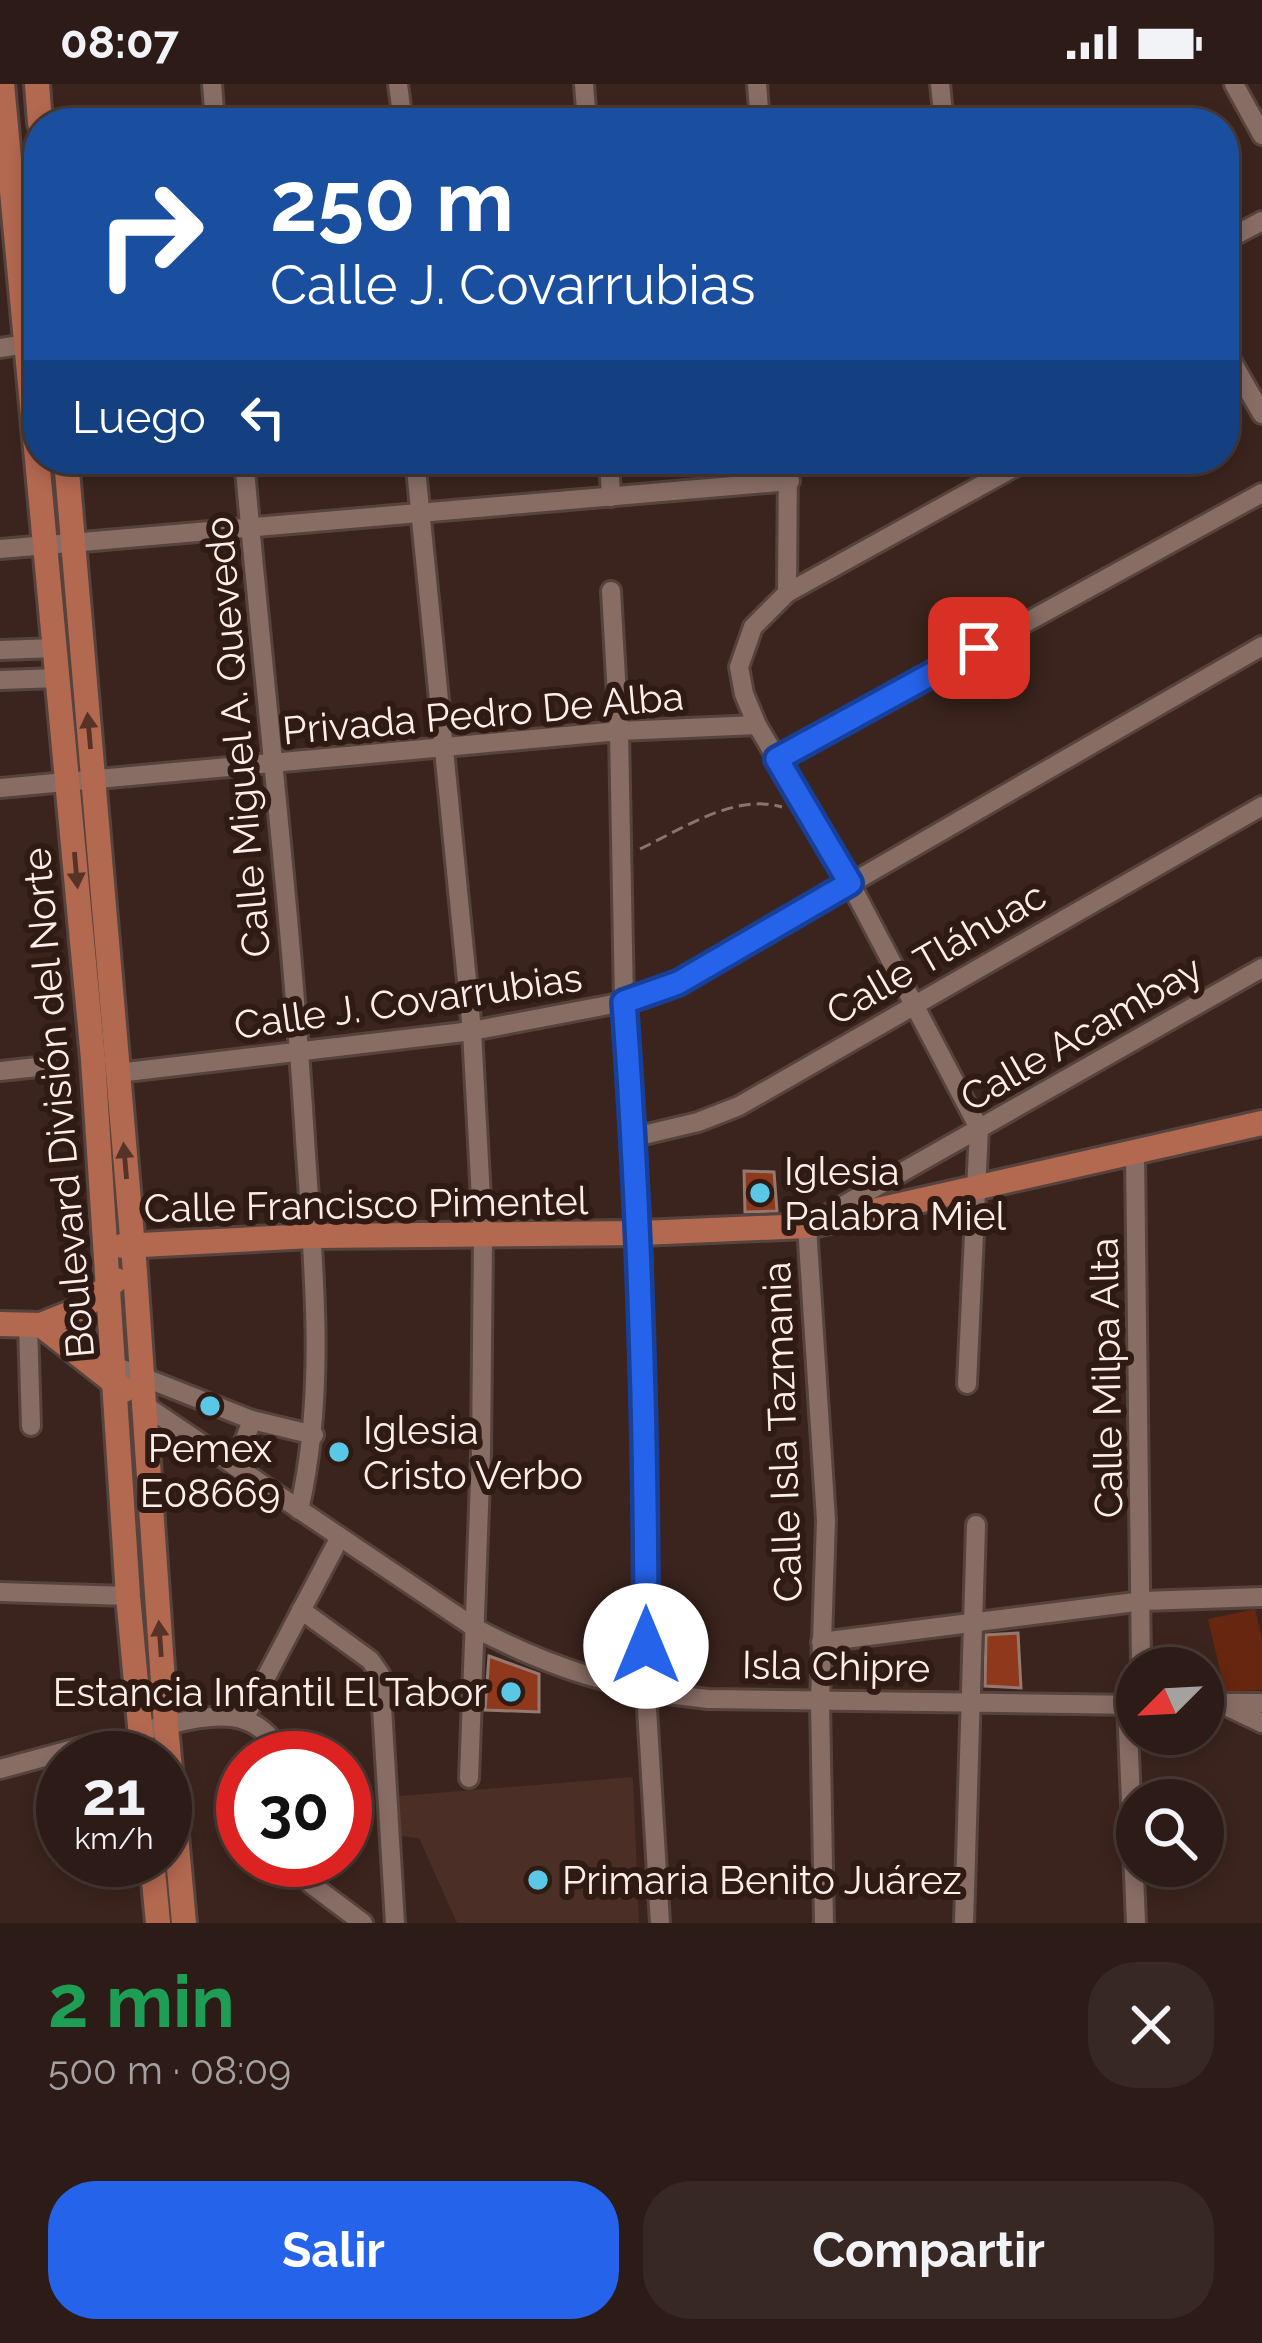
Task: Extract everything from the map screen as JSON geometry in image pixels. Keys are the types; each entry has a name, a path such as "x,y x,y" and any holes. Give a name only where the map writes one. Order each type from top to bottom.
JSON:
{"main road":[{"name":"Boulevard División del Norte","path":"2,84 24,322"},
{"name":"Boulevard División del Norte","path":"38,474 58,678 80,781 118,1073 120,1246 110,1283 128,1595 184,1923"},
{"name":"Boulevard División del Norte","path":"67,474 80,781 120,1246 135,1272 153,1729"},
{"name":"Calle Francisco Pimentel","path":"120,1246 311,1236 640,1234 806,1226 1262,1123"},
{"name":"Calle Francisco Pimentel","path":"0,1324 35,1325 81,1309 110,1283 135,1272"},
{"path":"35,1325 116,1375"},
{"name":"Isla Chipre","path":"116,1375 143,1403"},
{"path":"155,1887 158,1923"}],"street":[{"path":"1234,84 1262,135"},
{"path":"1255,386 1262,414"},
{"name":"Calle Miguel A. Quevedo","path":"245,474 300,1052 311,1236 314,1435 299,1510"},
{"path":"417,474 472,1031 483,1236 469,1778"},
{"path":"610,474 611,497"},
{"path":"787,593 789,474"},
{"path":"967,1384 979,1128 850,883 757,725 739,667 753,627 787,593 1002,474"},
{"path":"0,549 790,481"},
{"path":"777,759 1262,493"},
{"path":"610,591 619,731 624,1002 640,1234 646,1692 660,1923"},
{"name":"Calle J. Covarrubias","path":"118,1073 472,1031 624,1002 678,983 1262,646"},
{"path":"0,650 55,648"},
{"path":"0,680 58,678"},
{"name":"Privada Pedro De Alba","path":"0,788 619,731 757,725"},
{"name":"Calle Tláhuac","path":"635,1137 740,1106 1262,806"},
{"name":"Calle Acambay","path":"806,1226 1262,968"},
{"path":"0,1071 47,1066"},
{"name":"Calle Milpa Alta","path":"1135,1153 1142,1647"},
{"name":"Calle Isla Tazmania","path":"806,1226 826,1520 820,1702 824,1923"},
{"path":"31,1426 35,1325"},
{"path":"116,1375 141,1374 253,1420 314,1435"},
{"name":"Isla Chipre","path":"143,1403 475,1628 586,1678 646,1692 708,1699 1116,1705"},
{"path":"235,1466 253,1420"},
{"path":"964,1923 976,1525"},
{"path":"244,1718 340,1537"},
{"path":"0,1592 128,1595"},
{"path":"821,1642 1143,1601 1262,1597"},
{"path":"301,1610 370,1660 380,1674 394,1923"},
{"path":"1224,1703 1262,1703"},
{"path":"1224,1708 1262,1723"},
{"path":"153,1729 214,1716 244,1718 262,1731"},
{"path":"1133,1755 1136,1923"},
{"path":"0,1769 36,1759"},
{"path":"315,1887 363,1923"}],"path":[{"path":"622,857 719,812 752,803 766,802 812,818"}],"shaded area":[{"path":"1255,1609 1262,1638 1262,1690 1225,1692 1224,1647 1215,1647 1208,1619"},
{"name":"Primaria Benito Juárez","path":"633,1777 639,1923 457,1923 419,1838 400,1836 399,1796"}],"building":[{"name":"Iglesia Palabra Miel","path":"744,1171 774,1172 777,1211 745,1212"},
{"path":"1018,1633 1021,1688 985,1686 986,1635"},
{"name":"Estancia Infantil El Tabor","path":"489,1656 539,1674 539,1712 485,1710"}],"place":[{"name":"Iglesia Palabra Miel","path":"760,1193"},
{"name":"Pemex E08669","path":"210,1406"},
{"name":"Iglesia Cristo Verbo","path":"339,1452"},
{"name":"Estancia Infantil El Tabor","path":"511,1692"},
{"name":"Primaria Benito Juárez","path":"538,1880"}],"route":[{"path":"646,1646 640,1234 624,1002 678,983 850,883 777,759 979,648"}]}
